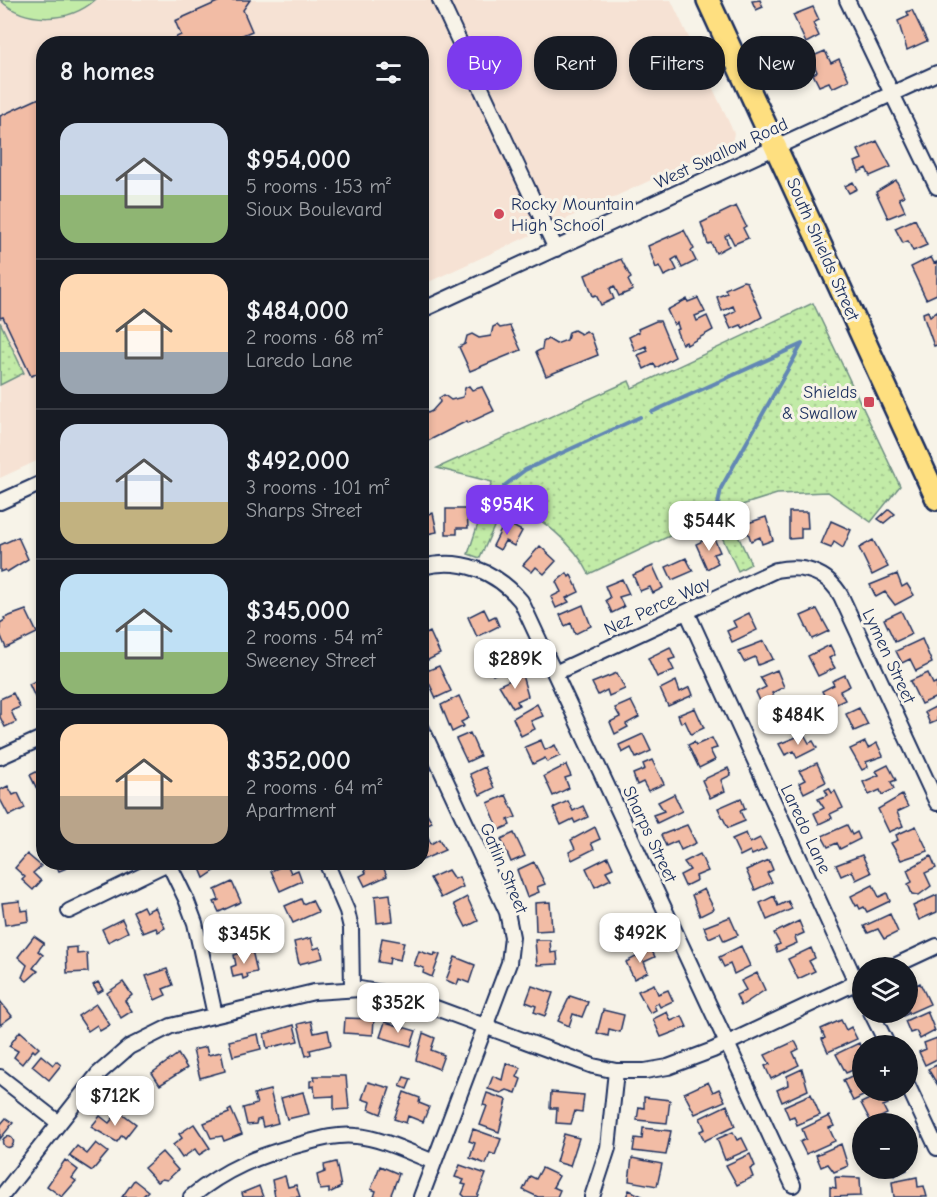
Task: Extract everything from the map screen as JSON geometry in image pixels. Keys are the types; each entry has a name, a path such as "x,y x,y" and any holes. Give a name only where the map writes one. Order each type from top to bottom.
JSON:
{"main road":[{"name":"South Shields Street","path":"708,0 937,499"}],"street":[{"path":"440,0 556,249"},
{"path":"847,0 937,187"},
{"name":"West Swallow Road","path":"429,307 937,73"},
{"path":"0,502 36,486"},
{"name":"Sharps Street","path":"429,567 464,565 500,580 521,601 794,1185"},
{"name":"Nez Perce Way","path":"555,673 776,570 790,567 810,570"},
{"name":"Lymen Street","path":"810,570 829,580 841,596 937,802"},
{"name":"Laredo Lane","path":"687,612 852,967"},
{"path":"0,757 36,741"},
{"name":"Gatlin Street","path":"421,1197 509,963 512,937 510,923 429,744"},
{"path":"69,911 154,870"},
{"path":"172,870 195,923 215,1015"},
{"path":"329,870 347,911 351,928 352,989"},
{"path":"914,957 937,946"},
{"path":"1,1197 98,1074 129,1047 171,1026 215,1015 314,992 352,989 406,997 593,1066 616,1071 645,1071 668,1067 727,1044 852,990"},
{"path":"592,1197 608,1148 616,1071"},
{"path":"0,1077 59,1123"},
{"path":"918,1099 931,1117 937,1148"},
{"path":"191,1197 228,1170 247,1160 266,1153 338,1136 373,1139 434,1162"}],"shaded area":[{"name":"Rocky Mountain High School","path":"0,0 671,0 688,36 629,36 629,90 714,90 734,133 732,143 429,282 429,36 36,36 36,461 0,478"}],"green space":[{"path":"0,0 95,0 73,13 47,18 22,13 10,8"},
{"path":"813,303 900,486 871,522 828,492 777,494 726,510 751,564 738,571 712,516 589,574 564,540 507,498 480,558 468,554 492,482 437,468 629,381 632,388"},
{"path":"0,322 24,373 0,385"}],"building":[{"path":"222,0 250,0 243,10 252,31 240,36 179,36 181,35 175,21"},
{"path":"760,0 763,7 756,10 752,1"},
{"path":"813,7 819,20 813,23 819,36 803,36 793,15"},
{"path":"912,10 927,41 907,50 898,21 909,16 907,12"},
{"path":"825,51 831,63 839,59 849,80 832,88 829,82 819,86 816,80 816,55"},
{"path":"36,100 36,374 31,376 3,317 0,318 0,116"},
{"path":"877,141 891,167 870,176 866,168 859,172 855,162 862,159 858,150"},
{"path":"896,180 904,196 899,198 905,211 888,218 876,192"},
{"path":"853,182 857,189 849,193 845,186"},
{"path":"736,206 746,226 743,228 748,238 734,244 729,234 725,236 729,246 716,253 711,243 708,244 701,223"},
{"path":"915,219 927,245 913,251 908,241 903,243 895,228"},
{"path":"684,230 694,249 691,251 696,261 682,268 677,257 672,260 677,270 664,276 659,266 656,268 648,246"},
{"path":"931,257 934,263 937,262 937,294 926,299 911,267"},
{"path":"621,259 631,278 628,280 633,290 619,296 614,286 610,289 614,299 601,305 596,295 593,296 585,275"},
{"path":"743,281 747,282 762,317 743,328 741,325 731,329 725,316 735,311 733,306 722,311 717,297 727,293 725,289"},
{"path":"698,298 705,312 695,316 697,321 707,316 713,330 687,345 686,342 682,344 676,330 679,329 677,323 674,325 667,310 687,299 688,302"},
{"path":"928,311 930,316 937,311 937,345 934,346 923,313"},
{"path":"660,321 675,357 656,368 654,364 644,369 638,355 648,351 646,346 635,351 629,337 639,332 638,329"},
{"path":"497,325 500,328 510,326 521,350 470,371 459,347 465,344 467,336 472,334 479,338 491,336 493,327"},
{"path":"574,330 581,334 586,331 591,335 598,355 546,376 536,352 542,349 543,342 548,339 556,344 567,340 569,332"},
{"path":"469,386 472,390 482,387 494,411 468,423 467,421 429,440 429,412 440,402 439,398 444,395 451,400 463,397 465,388"},
{"path":"446,509 467,509 468,528 457,528 457,534 446,534"},
{"path":"889,509 895,514 884,523 878,519"},
{"path":"789,512 807,512 808,528 801,528 801,538 789,539"},
{"path":"433,513 437,532 429,534 429,514"},
{"path":"766,517 773,540 762,544 760,537 751,541 745,524"},
{"path":"831,521 851,530 843,548 834,542 831,548 821,544"},
{"path":"505,522 522,531 514,546 505,541 500,550 493,546"},
{"path":"713,536 720,552 713,554 718,563 707,569 696,544"},
{"path":"18,537 28,559 7,572 5,570 0,572 0,545"},
{"path":"873,540 888,567 872,575 859,548"},
{"path":"540,546 556,561 544,574 536,567 532,572 523,565"},
{"path":"686,558 693,571 672,580 666,567"},
{"path":"653,566 663,588 653,593 650,587 640,591 633,575"},
{"path":"567,573 569,577 571,575 579,592 566,598 569,602 556,608 551,597 561,592 556,582"},
{"path":"897,574 902,587 907,584 914,595 895,605 885,592 876,597 870,585"},
{"path":"622,579 629,594 619,597 624,607 612,613 606,600 610,598 605,586"},
{"path":"583,605 591,626 575,634 571,623 565,626 560,615"},
{"path":"484,609 489,619 495,616 499,626 477,637 468,617"},
{"path":"817,609 829,631 812,639 801,616"},
{"path":"26,610 36,633 6,648 0,634 0,623 5,620 4,618"},
{"path":"901,611 912,634 895,642 884,619"},
{"path":"749,613 757,630 732,642 727,631 736,627 733,621"},
{"path":"429,632 440,654 429,660"},
{"path":"922,639 932,663 916,671 910,659 902,663 896,651"},
{"path":"764,641 773,659 758,665 755,657 744,662 738,651"},
{"path":"509,643 514,655 503,660 507,668 493,675 484,657"},
{"path":"830,645 835,655 829,658 835,668 818,676 808,656"},
{"path":"670,647 675,658 669,660 674,670 657,677 648,658"},
{"path":"439,666 451,691 436,698 429,683 429,670"},
{"path":"777,670 784,687 772,693 774,697 761,703 756,692 766,687 760,677"},
{"path":"617,673 625,689 609,696 607,690 598,695 592,683"},
{"path":"928,673 933,684 937,682 937,697 921,704 910,681"},
{"path":"522,675 528,696 517,701 519,705 513,708 499,685"},
{"path":"845,675 850,686 840,691 845,700 830,707 822,691 834,685 832,681"},
{"path":"36,681 36,699 29,684"},
{"path":"676,681 680,692 690,687 693,695 668,706 660,689"},
{"path":"13,693 20,707 11,711 16,722 5,727 0,717 0,699"},
{"path":"459,696 469,718 461,722 464,726 452,732 441,705"},
{"path":"631,701 639,717 626,724 628,727 615,734 610,722 620,717 615,708"},
{"path":"789,702 797,722 794,723 796,729 792,731 790,725 779,730 775,721 770,723 765,712"},
{"path":"537,704 543,716 531,721 535,729 521,736 513,718"},
{"path":"937,706 937,721 930,724 925,712"},
{"path":"695,708 704,728 691,734 685,721 681,723 678,715"},
{"path":"859,708 868,725 854,731 846,714"},
{"path":"470,733 480,756 467,762 456,739"},
{"path":"643,734 651,751 636,758 631,748 622,753 619,745"},
{"path":"804,734 809,743 813,741 817,748 797,758 794,751 785,755 779,744"},
{"path":"712,738 717,748 710,750 715,760 699,768 688,745 694,742 696,745"},
{"path":"541,740 545,750 555,745 560,756 547,762 545,758 533,764 525,747"},
{"path":"865,742 868,748 877,743 883,756 866,762 868,767 862,770 850,749"},
{"path":"652,760 664,784 648,791 643,782 637,785 633,774 645,769 643,764"},
{"path":"817,763 826,782 804,793 799,783 805,780 799,771"},
{"path":"566,765 571,776 565,778 569,788 553,796 544,776"},
{"path":"888,765 896,780 891,782 894,789 882,795 880,790 869,795 863,782 879,775 876,771"},
{"path":"485,767 494,788 480,795 470,774"},
{"path":"728,768 731,775 721,780 725,791 710,798 702,780"},
{"path":"36,772 36,787 30,775"},
{"path":"8,786 13,795 18,793 25,808 9,816 0,799 0,790"},
{"path":"829,788 832,793 835,791 843,808 830,814 832,818 819,824 814,813 824,808 818,799 828,795 825,790"},
{"path":"674,794 682,811 657,823 653,815 664,811 658,802"},
{"path":"506,795 516,817 508,820 510,825 499,830 488,803"},
{"path":"902,795 908,807 897,812 903,826 889,832 878,809"},
{"path":"741,798 745,809 740,811 745,821 728,828 718,808"},
{"path":"568,801 573,811 583,806 588,817 575,823 573,819 561,825 553,808"},
{"path":"687,825 696,843 681,850 677,841 666,846 661,835"},
{"path":"847,825 852,835 857,832 860,839 840,849 837,843 828,847 822,836"},
{"path":"916,826 928,851 901,860 891,843 898,840 896,835"},
{"path":"595,827 600,839 591,843 594,849 572,860 569,852 575,849 571,840"},
{"path":"514,833 525,856 511,862 501,839"},
{"path":"746,833 750,843 760,838 766,849 752,855 750,851 740,856 732,839"},
{"path":"429,839 431,844 439,839 445,850 429,857"},
{"path":"27,854 36,862 36,870 33,873 41,881 33,890 22,880 25,877 15,868"},
{"path":"700,854 708,871 696,876 697,880 685,886 680,875 690,870 684,862"},
{"path":"862,855 871,873 856,880 852,871 841,876 836,865"},
{"path":"931,856 936,868 925,873 931,886 919,895 912,894 908,884 912,882 907,870"},
{"path":"608,857 613,868 606,871 611,879 595,887 586,868"},
{"path":"769,860 773,870 767,873 772,882 755,890 746,870"},
{"path":"534,862 545,884 537,887 539,892 527,897 517,870"},
{"path":"201,870 216,870 204,878"},
{"path":"290,870 291,873 298,870 302,881 280,891 271,871"},
{"path":"365,870 384,870 387,876 365,886 360,876 366,873"},
{"path":"448,870 454,879 459,877 463,887 441,898 430,878"},
{"path":"232,882 241,902 219,912 214,902 219,900 215,890"},
{"path":"873,885 879,897 887,893 890,901 867,912 864,907 860,909 858,905 856,906 851,896"},
{"path":"704,889 714,909 700,916 692,895"},
{"path":"390,894 393,921 377,923 375,896"},
{"path":"937,895 937,912 919,920 913,906"},
{"path":"774,896 778,906 788,901 792,909 767,920 760,903"},
{"path":"467,897 478,921 466,927 454,904"},
{"path":"301,899 303,904 312,900 318,912 293,923 285,906"},
{"path":"20,901 21,911 28,910 29,921 5,925 2,903"},
{"path":"550,902 552,930 536,931 535,903"},
{"path":"143,906 146,912 155,907 165,928 158,932 156,928 143,933 133,911"},
{"path":"890,914 898,932 884,939 878,929 868,933 864,926"},
{"path":"730,917 738,935 724,941 720,933 709,938 704,927"},
{"path":"122,919 128,932 108,942 102,929"},
{"path":"636,919 641,929 634,932 639,941 623,949 614,929"},
{"path":"799,921 804,933 795,937 797,943 777,952 775,946 780,944 774,933"},
{"path":"248,923 253,941 226,948 223,936 233,934 231,927"},
{"path":"34,936 44,943 38,951 43,955 33,968 38,971 27,981 22,977 27,965 18,957"},
{"path":"311,938 314,949 320,947 323,958 299,964 294,942"},
{"path":"382,938 404,942 400,960 390,958 389,964 378,962"},
{"path":"535,940 550,940 551,953 557,952 558,964 537,965"},
{"path":"741,946 750,966 734,974 730,964 724,967 719,957"},
{"path":"77,947 77,954 87,953 88,972 67,973 66,948"},
{"path":"811,948 815,958 809,961 815,971 798,979 788,959"},
{"path":"651,949 655,957 644,962 648,972 634,979 626,962"},
{"path":"252,950 257,972 247,974 248,977 243,979 242,975 233,977 231,967 236,965 234,955"},
{"path":"419,951 434,956 435,953 440,955 432,977 423,973 424,968 414,965"},
{"path":"455,957 475,965 469,983 459,979 457,985 446,980"},
{"path":"167,969 173,985 163,989 166,995 155,1000 146,976"},
{"path":"757,973 765,990 741,1006 736,995 746,990 741,981"},
{"path":"98,982 103,990 98,993 93,985"},
{"path":"123,982 132,995 125,1001 132,1011 121,1018 107,993"},
{"path":"920,983 930,1004 918,1009 918,984"},
{"path":"654,984 658,994 668,990 673,1001 660,1007 658,1003 654,1005 656,1010 650,1013 638,991"},
{"path":"532,986 553,993 545,1016 534,1012 536,1006 526,1002"},
{"path":"570,996 588,1002 582,1017 573,1014 569,1026 558,1021"},
{"path":"0,1001 12,1016 0,1025"},
{"path":"96,1004 110,1025 100,1031 97,1025 88,1031 78,1016"},
{"path":"603,1010 624,1015 620,1032 609,1029 608,1036 597,1033"},
{"path":"927,1011 935,1031 920,1039 916,1031 910,1033 906,1023 918,1023 918,1015"},
{"path":"667,1012 671,1021 682,1016 687,1027 661,1037 653,1019"},
{"path":"345,1018 374,1019 373,1035 344,1033"},
{"path":"841,1020 846,1030 851,1027 855,1035 852,1035 852,1041 828,1052 822,1039 825,1038 821,1029"},
{"path":"311,1021 314,1033 328,1030 331,1045 310,1050 311,1054 306,1056 298,1024"},
{"path":"385,1022 416,1031 411,1046 380,1037"},
{"path":"294,1025 298,1041 267,1048 264,1034"},
{"path":"20,1031 39,1048 35,1052 33,1050 22,1064 14,1057 18,1051 9,1046"},
{"path":"423,1033 435,1038 431,1050 444,1055 439,1069 416,1060"},
{"path":"258,1034 261,1049 233,1056 229,1041"},
{"path":"937,1038 937,1059 925,1065 919,1052 926,1049 924,1043"},
{"path":"795,1041 799,1049 793,1052 799,1065 771,1079 765,1066 770,1064 765,1055"},
{"path":"852,1046 852,1070 846,1073 836,1054"},
{"path":"206,1047 208,1055 221,1052 225,1071 200,1078 193,1050"},
{"path":"178,1054 187,1068 160,1085 152,1073"},
{"path":"41,1055 53,1065 56,1061 61,1065 49,1080 32,1066"},
{"path":"506,1063 521,1068 517,1077 521,1079 516,1093 507,1090 501,1093 488,1089 493,1076 502,1080"},
{"path":"937,1065 937,1084 928,1069"},
{"path":"802,1069 808,1090 782,1102 777,1090 788,1085 787,1076"},
{"path":"314,1076 346,1076 349,1109 334,1110 334,1096 315,1097 314,1086 310,1087 310,1081 315,1080"},
{"path":"852,1076 852,1099 843,1080"},
{"path":"134,1077 147,1086 144,1091 146,1094 129,1110 118,1101"},
{"path":"404,1077 411,1079 407,1089 400,1086"},
{"path":"368,1082 390,1088 381,1114 369,1109 371,1102 362,1099"},
{"path":"708,1082 713,1092 719,1089 725,1101 695,1114 684,1093"},
{"path":"270,1090 278,1123 263,1127 261,1119 257,1120 256,1124 247,1125 243,1108 257,1104 254,1094"},
{"path":"303,1092 309,1114 287,1119 281,1098"},
{"path":"404,1092 420,1098 419,1103 429,1107 423,1122 408,1116 406,1123 394,1119"},
{"path":"551,1092 584,1095 582,1112 575,1111 571,1124 556,1123 557,1108 550,1108"},
{"path":"487,1093 507,1100 499,1132 480,1125 487,1106 483,1105"},
{"path":"811,1094 820,1115 797,1125 794,1116 789,1118 784,1106"},
{"path":"644,1097 670,1100 667,1123 637,1120 639,1107 644,1108"},
{"path":"886,1101 888,1104 883,1106 886,1113 866,1113 861,1103"},
{"path":"727,1105 735,1126 704,1141 700,1131 705,1129 700,1118"},
{"path":"231,1109 242,1134 224,1141 222,1136 211,1138 204,1123 229,1113"},
{"path":"119,1111 136,1124 125,1138 122,1135 117,1142 91,1127 100,1116 109,1123"},
{"path":"829,1116 834,1126 829,1128 835,1141 806,1154 800,1142 806,1139 802,1129"},
{"path":"6,1118 13,1123 0,1139 0,1125"},
{"path":"194,1124 210,1148 199,1155 195,1149 182,1158 173,1145 182,1138 179,1134"},
{"path":"643,1128 671,1131 666,1155 633,1151 635,1138 642,1139"},
{"path":"473,1129 501,1139 495,1155 490,1153 486,1164 470,1158 475,1143 469,1141"},
{"path":"733,1132 737,1140 742,1138 748,1150 725,1160 717,1139"},
{"path":"564,1134 579,1138 570,1166 556,1162"},
{"path":"8,1137 12,1138 12,1146 8,1147 4,1146 3,1142 4,1138"},
{"path":"96,1143 108,1152 92,1171 69,1156 77,1146 87,1154"},
{"path":"841,1144 848,1166 834,1172 828,1164 821,1167 816,1155"},
{"path":"162,1152 178,1170 167,1180 162,1179 157,1182 144,1168"},
{"path":"750,1154 755,1166 750,1169 753,1177 737,1185 726,1165"},
{"path":"632,1158 662,1164 657,1186 629,1181"},
{"path":"65,1160 78,1170 72,1178 76,1181 62,1197 47,1186"},
{"path":"336,1162 341,1187 329,1193 329,1189 320,1190 317,1175 325,1172 324,1165"},
{"path":"460,1165 486,1174 477,1197 465,1197 462,1194 466,1185 462,1184 464,1180 455,1177"},
{"path":"380,1166 399,1174 390,1197 374,1197 376,1191 371,1189"},
{"path":"542,1168 559,1176 553,1187 560,1190 557,1197 538,1197 523,1190 530,1176 536,1179"},
{"path":"285,1176 288,1187 296,1185 300,1197 275,1197 272,1180"},
{"path":"835,1177 860,1179 861,1196 830,1197 830,1187 836,1188"},
{"path":"917,1179 918,1187 924,1186 927,1197 894,1197 892,1182"},
{"path":"134,1180 148,1191 142,1197 122,1197"},
{"path":"259,1186 263,1197 243,1197 242,1193"},
{"path":"629,1190 644,1197 626,1197"}],"waterway":[{"path":"652,412 802,344 721,488 718,505 720,521"},
{"path":"504,486 525,470 640,417"}],"place":[{"name":"Rocky Mountain High School","path":"499,214"},
{"name":"Shields & Swallow","path":"869,402"}]}
